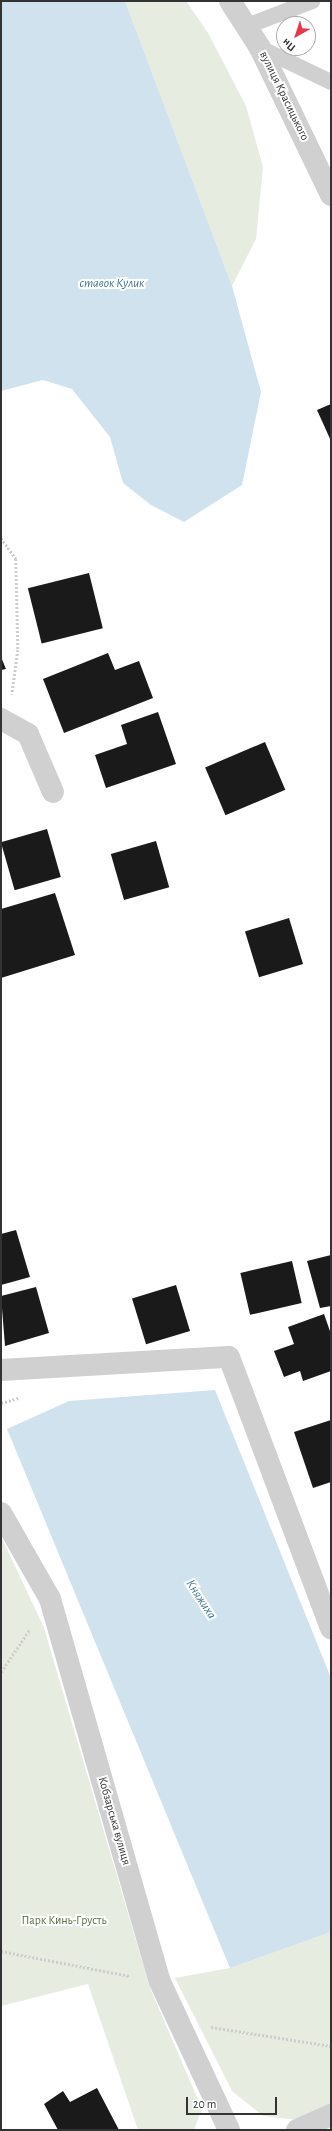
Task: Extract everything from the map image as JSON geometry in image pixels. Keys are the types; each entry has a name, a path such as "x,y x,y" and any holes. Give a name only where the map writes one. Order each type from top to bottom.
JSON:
{"street":[{"name":"вулиця Красицького","path":"230,1 248,26 260,48 331,195"},
{"path":"5,709 28,734 53,792"},
{"path":"1,1370 229,1356 331,1628"},
{"name":"Кобзарська вулиця","path":"1,1513 50,1599 160,1982 229,2130"},
{"path":"297,2130 331,2115"}],"lane":[{"path":"248,26 312,1"},
{"path":"260,48 331,82"}],"path":[{"path":"1,538 16,558 18,650 15,688 5,709"},
{"path":"1,1672 50,1599"},
{"path":"1,1951 160,1982"},
{"path":"208,2026 331,2046"}],"green space":[{"path":"125,1 186,1 208,33 246,106 263,167 256,239 232,286"},
{"name":"Парк Кинь-Грусть","path":"1,1536 44,1628 150,1988 202,2109 194,2130 138,2130 88,1984 1,2006"},
{"path":"331,1932 331,2105 297,2120 263,2116 232,2091 175,1978 230,1968"}],"water":[{"name":"ставок Кулик","path":"1,1 125,1 232,286 261,392 242,485 184,522 151,505 123,483 110,437 72,389 43,380 1,391"},
{"name":"Княжиха","path":"215,1390 331,1678 331,1932 230,1968 7,1429 69,1401"}],"building":[{"path":"331,404 331,441 317,410"},
{"path":"89,573 103,628 42,644 28,588"},
{"path":"108,653 115,670 139,661 153,698 64,733 43,679"},
{"path":"1,657 6,669 1,670"},
{"path":"158,712 176,764 106,788 95,755 127,744 121,725"},
{"path":"265,742 285,790 225,815 205,767"},
{"path":"47,829 61,877 15,890 1,842"},
{"path":"156,841 169,887 124,900 111,854"},
{"path":"55,893 75,955 1,978 1,909"},
{"path":"289,918 303,964 259,977 245,931"},
{"path":"16,1230 30,1277 1,1285 1,1234"},
{"path":"331,1255 331,1306 320,1308 307,1261"},
{"path":"292,1261 302,1303 250,1315 240,1273"},
{"path":"176,1285 190,1331 146,1344 132,1298"},
{"path":"36,1287 49,1333 5,1346 1,1296"},
{"path":"324,1314 331,1334 331,1371 303,1381 300,1371 284,1377 274,1351 294,1344 288,1327"},
{"path":"331,1420 331,1482 313,1488 294,1432"},
{"path":"97,2088 119,2130 58,2130 44,2104 63,2091 70,2102"}]}
